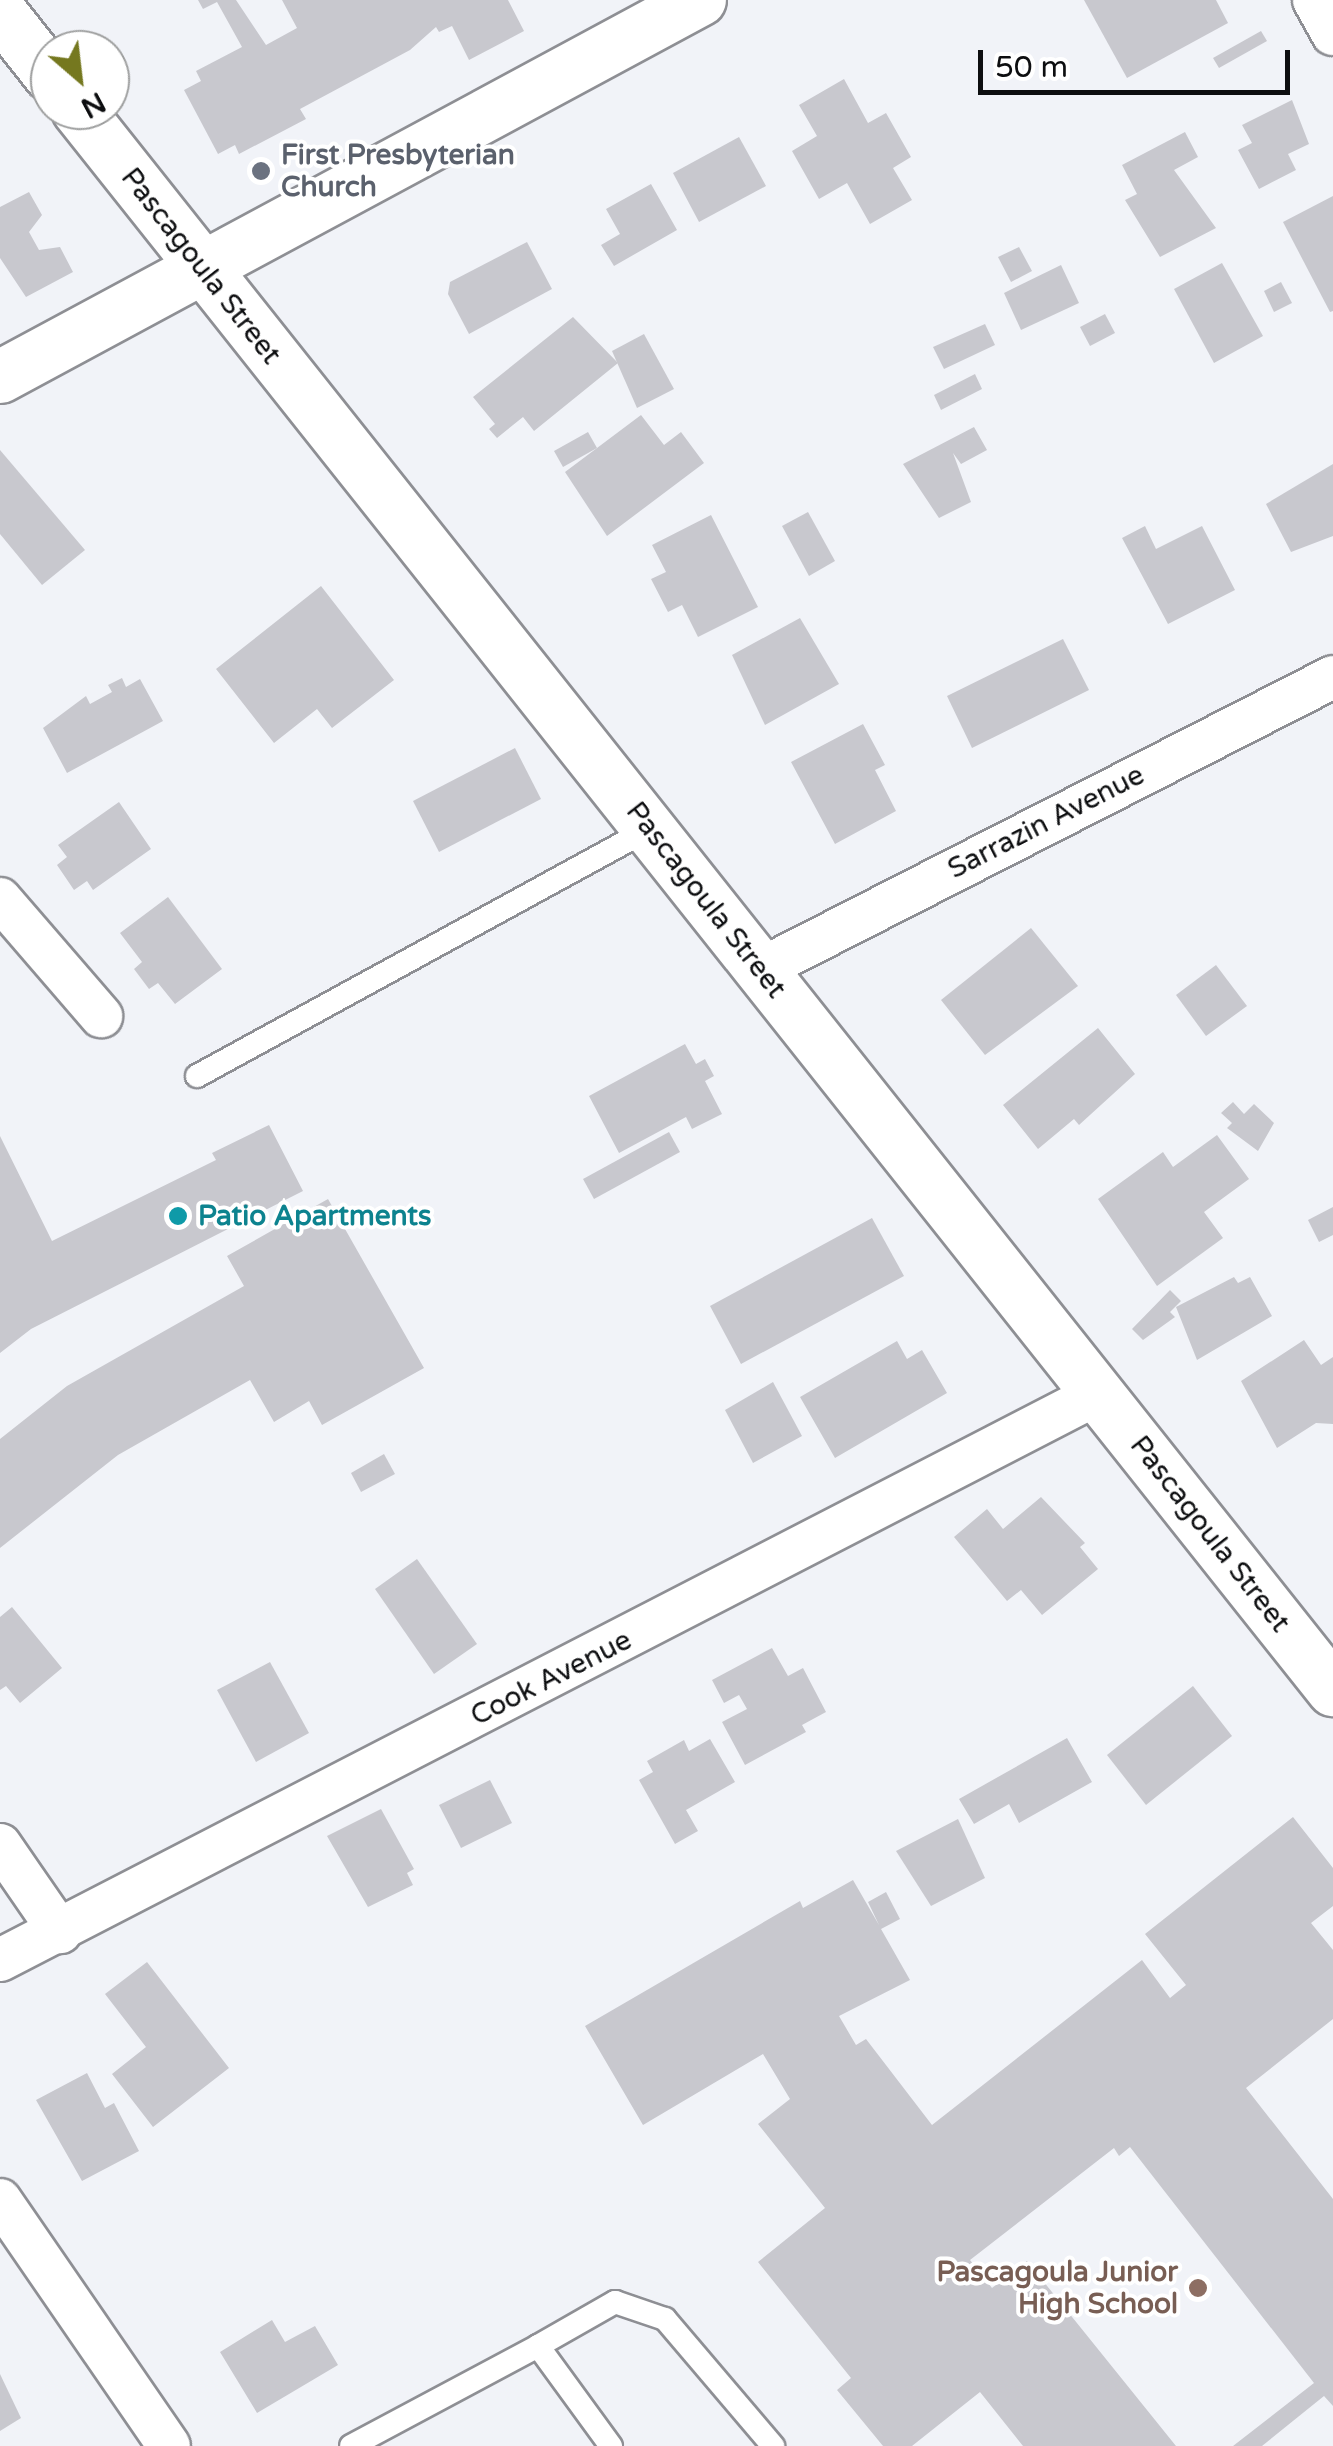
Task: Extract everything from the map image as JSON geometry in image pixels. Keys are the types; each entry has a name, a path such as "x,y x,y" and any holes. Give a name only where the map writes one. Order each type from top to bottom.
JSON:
{"street":[{"path":"0,378 646,12 700,0"},
{"path":"1314,0 1333,34"},
{"path":"0,12 30,50"},
{"name":"Pascagoula Street","path":"94,130 1333,1690"},
{"name":"Sarrazin Avenue","path":"760,969 1333,677"},
{"path":"0,898 101,1016"},
{"name":"Cook Avenue","path":"0,1960 1098,1392"},
{"path":"0,1845 60,1932"},
{"path":"0,2200 168,2446"}],"lane":[{"path":"197,1076 649,829"},
{"path":"350,2446 615,2302 665,2319 772,2446"},
{"path":"538,2346 611,2446"}],"building":[{"path":"198,0 236,0 266,45 297,28 282,0 508,0 524,31 469,60 452,26 439,32 436,27 410,50 300,109 306,119 239,154 235,145 218,154 184,90 201,81 196,71 242,47 217,2 203,9"},
{"path":"1084,0 1216,0 1228,23 1127,78"},
{"path":"1261,31 1267,41 1219,68 1213,58"},
{"path":"844,79 868,123 886,113 911,157 893,168 912,200 870,224 847,183 819,199 792,151 817,136 799,105"},
{"path":"1292,100 1309,144 1288,154 1296,170 1259,189 1238,150 1252,143 1242,125"},
{"path":"1185,132 1198,157 1174,170 1216,228 1160,257 1125,200 1137,194 1122,165"},
{"path":"739,137 766,186 699,222 673,173"},
{"path":"651,184 677,230 614,266 601,245 620,234 606,209"},
{"path":"29,192 42,215 29,232 39,250 60,247 73,272 26,297 0,258 0,207"},
{"path":"1333,196 1333,311 1330,312 1283,222"},
{"path":"527,242 552,289 469,334 448,294 450,282"},
{"path":"1019,247 1032,271 1011,282 998,257"},
{"path":"1222,263 1263,336 1214,363 1174,289"},
{"path":"1061,265 1079,303 1021,330 1004,293"},
{"path":"1281,282 1292,303 1274,312 1264,291"},
{"path":"1105,314 1115,333 1090,346 1080,327"},
{"path":"573,317 618,363 534,431 523,417 497,438 489,429 495,424 473,397"},
{"path":"985,324 995,345 944,369 933,347"},
{"path":"644,334 674,389 637,408 612,351"},
{"path":"975,374 982,389 941,410 934,395"},
{"path":"641,415 664,445 681,432 704,463 607,536 565,472"},
{"path":"974,427 987,450 961,464 953,453 971,502 939,518 903,464"},
{"path":"588,432 597,448 563,467 554,451"},
{"path":"0,450 85,550 42,585 0,534"},
{"path":"1333,464 1333,536 1291,552 1266,504"},
{"path":"808,512 835,561 809,576 782,526"},
{"path":"711,515 758,607 698,637 682,605 668,612 651,579 666,572 652,545"},
{"path":"1145,526 1156,549 1202,526 1235,590 1168,624 1122,538"},
{"path":"321,586 394,680 332,728 317,709 274,743 216,669"},
{"path":"800,618 839,684 765,725 732,655"},
{"path":"1063,639 1089,690 972,748 947,696"},
{"path":"122,678 126,687 140,679 163,721 67,773 43,728 86,696 90,704 112,692 108,685"},
{"path":"863,724 885,765 875,770 896,811 835,844 791,762"},
{"path":"515,748 541,799 439,852 413,801"},
{"path":"119,802 151,849 93,890 87,881 74,890 57,865 67,857 58,845"},
{"path":"168,897 222,969 175,1004 158,983 149,989 134,969 142,962 120,933"},
{"path":"1031,928 1078,986 985,1055 941,1000"},
{"path":"1216,965 1247,1006 1206,1036 1176,995"},
{"path":"1098,1028 1135,1074 1079,1125 1074,1119 1038,1149 1003,1105"},
{"path":"685,1044 696,1064 705,1059 714,1076 705,1081 722,1114 692,1129 686,1117 619,1153 589,1096"},
{"path":"1233,1102 1244,1114 1254,1104 1274,1123 1258,1151 1227,1128 1232,1123 1221,1113"},
{"name":"Patio Apartments","path":"269,1125 303,1191 31,1329 0,1353 0,1136 52,1241 216,1160 212,1153"},
{"path":"669,1132 680,1152 594,1199 583,1179"},
{"path":"1217,1135 1249,1179 1204,1212 1223,1238 1157,1286 1098,1199 1163,1152 1173,1167"},
{"path":"328,1199 424,1368 322,1425 309,1401 274,1422 250,1380 118,1455 0,1548 0,1439 67,1386 244,1286 227,1256"},
{"path":"1333,1207 1333,1235 1319,1242 1308,1220"},
{"path":"872,1218 904,1276 741,1364 710,1306"},
{"path":"1234,1277 1238,1283 1250,1277 1272,1316 1197,1360 1176,1307"},
{"path":"1170,1290 1181,1301 1170,1312 1175,1317 1143,1340 1132,1329"},
{"path":"1304,1340 1321,1365 1333,1357 1333,1424 1316,1423 1277,1448 1241,1381"},
{"path":"897,1341 907,1359 922,1350 947,1393 835,1458 800,1397"},
{"path":"773,1382 802,1436 753,1463 725,1410"},
{"path":"384,1454 395,1474 361,1492 351,1473"},
{"path":"1041,1497 1085,1543 1080,1547 1098,1569 1042,1615 1021,1590 1007,1601 954,1537 987,1509 1003,1529"},
{"path":"417,1559 477,1644 434,1674 375,1589"},
{"path":"12,1607 62,1668 20,1703 6,1686 0,1690 0,1617"},
{"path":"772,1648 788,1676 803,1668 826,1712 802,1725 806,1732 745,1765 722,1722 747,1709 739,1695 724,1703 712,1680"},
{"path":"270,1662 309,1733 256,1762 217,1690"},
{"path":"1193,1686 1232,1736 1146,1805 1107,1755"},
{"path":"1067,1738 1092,1782 1019,1823 1009,1804 974,1824 959,1799"},
{"path":"710,1739 735,1782 686,1810 698,1831 675,1844 639,1780 653,1772 647,1761 684,1740 689,1751"},
{"path":"490,1780 512,1823 461,1848 439,1805"},
{"path":"381,1809 414,1869 407,1873 413,1885 368,1907 327,1836"},
{"path":"1293,1817 1333,1868 1333,1906 1311,1923 1333,1950 1333,2019 1246,2088 1333,2199 1333,2406 1324,2396 1262,2446 1233,2446 1314,2383 1130,2147 1119,2156 1114,2148 970,2260 992,2288 1027,2261 1176,2446 1023,2446 980,2392 912,2446 883,2446 837,2390 851,2378 758,2262 825,2208 758,2124 790,2099 763,2054 643,2125 585,2026 800,1901 803,1908 853,1880 879,1925 868,1902 886,1892 900,1919 881,1929 910,1980 839,2016 856,2045 866,2039 932,2125 1142,1960 1170,1998 1186,1985 1145,1934"},
{"path":"958,1819 985,1878 931,1906 896,1851"},
{"path":"147,1962 229,2068 153,2127 112,2074 146,2047 105,1994"},
{"path":"87,2073 105,2108 114,2103 139,2151 82,2181 36,2100"},
{"path":"272,2320 285,2342 315,2326 338,2365 257,2413 220,2352"},
{"path":"0,2374 21,2418 0,2431"}],"place":[{"name":"First Presbyterian Church","path":"261,171"},
{"name":"Patio Apartments","path":"178,1216"},
{"name":"Pascagoula Junior High School","path":"1198,2288"}]}
